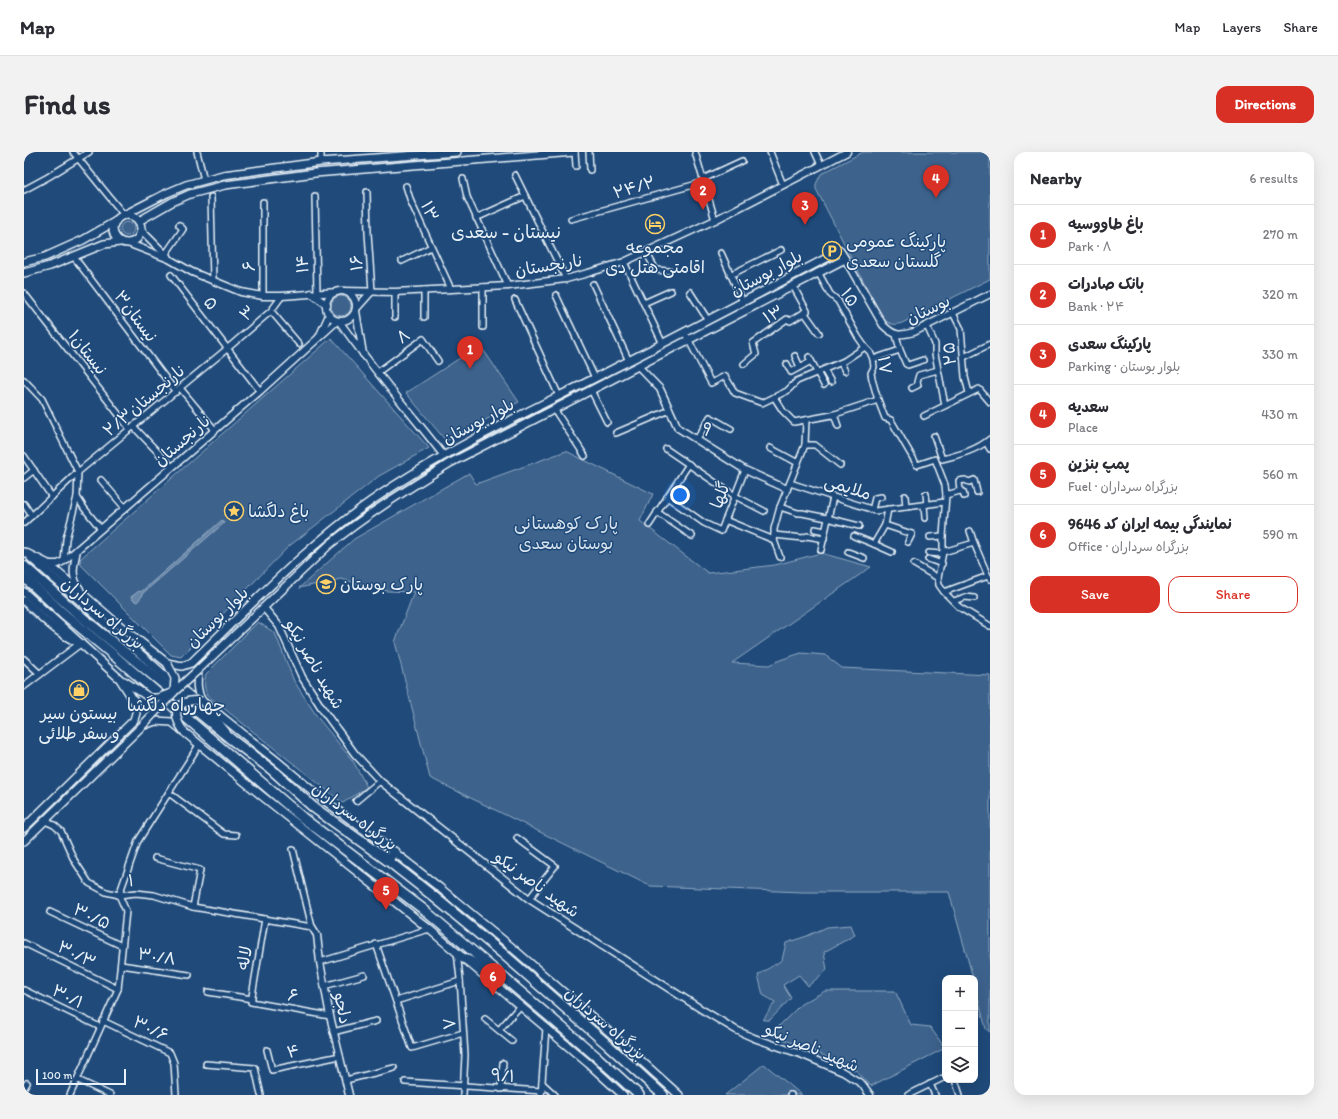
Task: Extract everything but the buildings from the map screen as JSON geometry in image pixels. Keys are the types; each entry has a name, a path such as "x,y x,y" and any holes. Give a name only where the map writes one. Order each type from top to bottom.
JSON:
{"highway":[{"name":"بزرگراه سرداران","path":"24,566 78,614 232,740 272,770 313,807 387,860 496,948 663,1095"},
{"name":"بزرگراه سرداران","path":"24,577 64,614 291,808 423,909 639,1095"},
{"path":"387,860 394,852"},
{"path":"460,955 500,975"},
{"path":"597,1058 608,1046"}],"main road":[{"path":"24,262 44,257 83,240 124,215 168,193 186,185 204,180 230,174 321,162 457,152"},
{"path":"139,221 172,202 190,194 224,185 322,172 575,152"},
{"path":"24,273 50,266 104,244 120,242 130,244 138,239 142,231 139,221 133,216 124,215"},
{"path":"116,221 113,230 114,235 120,242"},
{"name":"بلوار بوستان","path":"142,726 174,692 329,545 397,495 450,463 845,258 840,251 685,333 536,407 444,456 392,487 345,520 300,558 191,663 182,666 167,664"},
{"path":"536,407 541,415"},
{"path":"444,456 450,463"},
{"path":"345,520 351,528"},
{"path":"24,592 120,679 150,698 158,698 174,692 175,678 167,664 48,564 25,553"},
{"path":"25,553 162,673 211,712 232,740"},
{"path":"24,601 54,628 67,637 81,643"},
{"path":"198,670 197,689 202,701 321,798 440,888 509,945 679,1095"},
{"path":"24,828 134,720 136,704 120,679"},
{"path":"185,733 178,720 178,708 189,700 202,701"},
{"path":"24,841 142,726 155,721 172,722 429,929 589,1064 623,1095"}],"street":[{"path":"73,152 124,215"},
{"path":"24,190 48,178 89,152"},
{"path":"197,152 204,180"},
{"path":"321,152 321,162"},
{"path":"575,152 576,166"},
{"path":"589,152 590,170"},
{"path":"696,152 715,220"},
{"path":"770,152 784,185"},
{"path":"815,152 821,165"},
{"name":"نارنجستان","path":"167,257 192,272 212,281 241,292 263,296 372,291 395,292 508,286 566,279 624,262 715,220 821,165 835,155 847,152"},
{"name":"۲۴/۲","path":"571,219 704,180 742,161"},
{"path":"515,175 566,279"},
{"path":"462,179 467,197 476,218 508,286"},
{"name":"۱۳","path":"406,186 411,202 451,289"},
{"name":"۱۶","path":"367,192 372,291"},
{"name":"۱۴","path":"314,293 316,234 315,196"},
{"path":"476,218 525,196"},
{"path":"211,197 212,281"},
{"name":"۶","path":"263,202 263,296"},
{"path":"167,257 183,229 179,225"},
{"path":"142,231 167,257"},
{"path":"130,244 167,257"},
{"path":"402,260 431,247"},
{"path":"730,274 781,250"},
{"path":"646,252 656,270 668,271"},
{"path":"721,253 743,302"},
{"name":"۳نیستان","path":"74,257 178,390 215,430"},
{"name":"بوستان","path":"845,258 883,326 896,335 904,335 914,332 953,314 990,294"},
{"path":"624,262 663,344"},
{"name":"۱۵","path":"818,272 830,294 838,301 858,337"},
{"name":"۵","path":"171,275 260,391"},
{"path":"593,284 629,361"},
{"name":"۱۳","path":"744,364 756,354 753,343 787,319 790,321 806,311 793,286"},
{"path":"483,328 484,287"},
{"path":"424,290 424,317"},
{"path":"338,321 349,319 353,316 356,310 372,291"},
{"path":"644,303 671,291"},
{"path":"326,304 330,297 340,292 352,296 355,300 363,355"},
{"path":"395,292 395,317"},
{"path":"690,292 708,320"},
{"name":"۱نیستان","path":"24,293 132,428 172,467"},
{"path":"314,293 326,304 329,315 317,340"},
{"path":"556,295 595,378"},
{"name":"۳","path":"228,348 270,311 282,296"},
{"path":"515,300 559,396"},
{"path":"270,311 299,344"},
{"path":"804,312 819,333"},
{"name":"۲۵","path":"953,314 961,329 965,377 969,393"},
{"path":"329,315 338,321 363,355 444,456"},
{"name":"نارنجستان","path":"64,561 260,391 338,321"},
{"path":"927,326 935,344 935,354 945,405"},
{"path":"685,333 711,383 725,376 735,393 762,403 787,391 796,381 840,363 865,347"},
{"path":"896,335 906,364 908,365 923,360"},
{"name":"۱۷","path":"858,337 870,352 873,359 874,367 871,372 878,400 885,418 891,420 917,465 935,459 945,485 946,495"},
{"name":"۸","path":"378,372 423,339 438,361"},
{"path":"964,357 990,344"},
{"name":"۲/۳نارنجستان","path":"52,497 78,472 228,348"},
{"path":"873,359 900,350"},
{"path":"795,356 800,367"},
{"path":"787,364 791,372 810,359 824,385"},
{"path":"840,363 845,371"},
{"name":"۹","path":"638,366 660,389 678,428 745,470 789,486"},
{"path":"824,370 831,382"},
{"path":"912,388 918,386 917,382 919,374 938,370"},
{"path":"24,380 42,399 78,472 77,497 66,538 64,561 58,564 48,564"},
{"path":"924,416 979,389 990,402"},
{"path":"591,390 607,422"},
{"path":"774,397 783,411 794,422 834,414 878,400"},
{"path":"554,408 585,456"},
{"path":"616,433 670,410"},
{"path":"834,414 838,426"},
{"path":"697,439 710,417 731,429"},
{"path":"780,557 774,538 774,529 780,507 805,445 806,420"},
{"path":"934,436 942,459 961,455 988,441 990,449"},
{"path":"805,445 815,445 840,465"},
{"path":"770,448 798,463"},
{"path":"666,449 735,496 764,511"},
{"path":"24,456 52,497 24,523"},
{"path":"649,525 689,464"},
{"path":"24,478 34,470"},
{"name":"گلها","path":"667,497 704,523 721,531 745,470"},
{"path":"101,480 125,508"},
{"path":"964,496 963,492 960,492 959,481 965,480 969,482 974,480 978,492"},
{"name":"ملایمی","path":"789,486 875,511 945,502"},
{"path":"960,492 946,495 943,553 938,578 939,584 944,592 959,607 990,626"},
{"path":"925,518 926,494"},
{"path":"905,496 906,507"},
{"path":"77,497 101,529"},
{"path":"872,510 875,498 881,497"},
{"path":"821,550 833,498"},
{"path":"24,504 32,516"},
{"path":"780,507 798,513 828,518 859,526"},
{"path":"874,544 885,526 888,509"},
{"path":"657,512 692,536"},
{"path":"725,520 774,538 803,538 807,536 824,539"},
{"path":"885,526 912,534 908,542"},
{"path":"815,529 825,531"},
{"path":"944,592 989,577 988,566 974,543 970,531"},
{"path":"854,536 892,552"},
{"path":"930,537 943,536"},
{"path":"929,552 943,553 974,543"},
{"path":"78,550 73,567 74,582 82,592"},
{"path":"848,552 864,558"},
{"path":"928,559 942,564"},
{"path":"914,564 938,578"},
{"path":"954,601 965,598 974,598"},
{"name":"شهید ناصر نیکو","path":"264,608 279,626 302,677 325,713 355,754 380,781 529,899 718,1020 748,1035 803,1055 843,1072 862,1084 870,1095"},
{"path":"24,686 81,643"},
{"path":"24,659 40,674"},
{"name":"۱","path":"199,745 138,842 119,895 136,893 154,894 193,907 312,927"},
{"path":"356,801 380,781"},
{"path":"169,793 224,834 236,835"},
{"path":"45,821 54,825 61,831 74,860 89,883 106,892 119,895 126,911 118,989 70,1095"},
{"path":"517,838 556,866 529,899"},
{"path":"293,849 312,927"},
{"path":"155,858 200,870 193,907"},
{"name":"۳۰/۵","path":"50,912 122,946"},
{"name":"لاله","path":"251,1000 265,920"},
{"name":"دلجو","path":"312,927 317,935 320,962 333,1032 349,1095"},
{"path":"320,962 429,929"},
{"name":"۳۰/۳","path":"24,943 118,989"},
{"path":"376,944 412,1048 464,1033"},
{"name":"۷","path":"460,955 460,981 465,1055 463,1095"},
{"name":"۳۰/۸","path":"121,965 189,975"},
{"path":"324,986 364,975"},
{"path":"396,1001 460,981"},
{"name":"۳۰/۱","path":"24,990 100,1027"},
{"name":"۶","path":"208,992 330,1016"},
{"path":"498,1030 520,1006"},
{"path":"485,1019 512,1041"},
{"name":"۳۰/۶","path":"103,1021 170,1053 174,1063 176,1095"},
{"path":"333,1032 376,1021"},
{"path":"542,1093 546,1028"},
{"name":"۴","path":"267,1050 272,1070 340,1056"},
{"path":"501,1089 503,1063"},
{"path":"206,1064 255,1068 261,1095"},
{"path":"346,1080 394,1068"},
{"path":"908,1095 942,1078"},
{"path":"78,1080 99,1093 110,1095"},
{"name":"۹/۱","path":"405,1082 542,1093"},
{"path":"24,1088 27,1083"},
{"path":"542,1083 555,1095"},
{"path":"956,1083 960,1095"},
{"path":"930,1084 936,1095"}],"green space":[{"path":"863,152 990,152 990,279 902,323 892,324 883,319 816,189 816,184 821,174"},
{"path":"127,222 132,224 134,229 132,234 127,236 122,234 120,229 122,224"},
{"path":"341,296 348,299 351,306 348,313 341,316 334,313 331,306 334,299"},
{"name":"باغ دلگشا","path":"331,338 429,448 379,476 288,547 181,657 171,655 81,565 80,559"},
{"path":"480,345 519,402 446,441 406,393"},
{"name":"پارک کوهستانی بوستان سعدی","path":"566,451 653,494 640,521 708,573 775,565 821,553 871,567 732,663 769,665 801,653 825,655 842,668 990,675 990,1032 986,1029 978,998 978,975 972,975 949,892 802,892 650,886 430,778 395,642 414,592 387,591 341,579 299,588 354,539 469,473 476,484"},
{"path":"258,622 275,633 294,681 318,718 353,761 367,787 343,803 207,695 205,689 206,674"},
{"path":"851,925 855,935 824,952 827,970 808,986 799,975 783,985 791,998 770,1020 763,1020 775,1002 763,995 758,975 782,960 786,943 827,927"},
{"path":"825,991 895,991 911,1025 930,1027 942,1044 942,1050 871,1086 857,1071 805,1047 770,1035 801,1004"},
{"path":"764,1064 802,1095 725,1095"}],"shaded area":[{"path":"222,520 224,523 142,594 143,595 137,602 133,600 131,597 139,591 141,592"}],"place":[{"name":"سعدیه","path":"936,198"},
{"name":"بانک صادرات","path":"703,210"},
{"name":"مجموعه اقامتی هتل دی","path":"655,224"},
{"name":"پارکینگ سعدی","path":"805,225"},
{"name":"پارکینگ عمومی گلستان سعدی","path":"832,251"},
{"name":"باغ طاووسیه","path":"470,369"},
{"name":"باغ دلگشا","path":"234,511"},
{"name":"پارک بوستان","path":"326,584"},
{"name":"بیستون سیر و سفر طلائی","path":"79,690"},
{"name":"پمپ بنزین","path":"386,910"},
{"name":"نمایندگی بیمه ایران کد 9646","path":"493,996"}],"district":[{"name":"نیستان - سعدی","path":"506,232"},
{"name":"چهارراه دلگشا","path":"176,705"}]}
